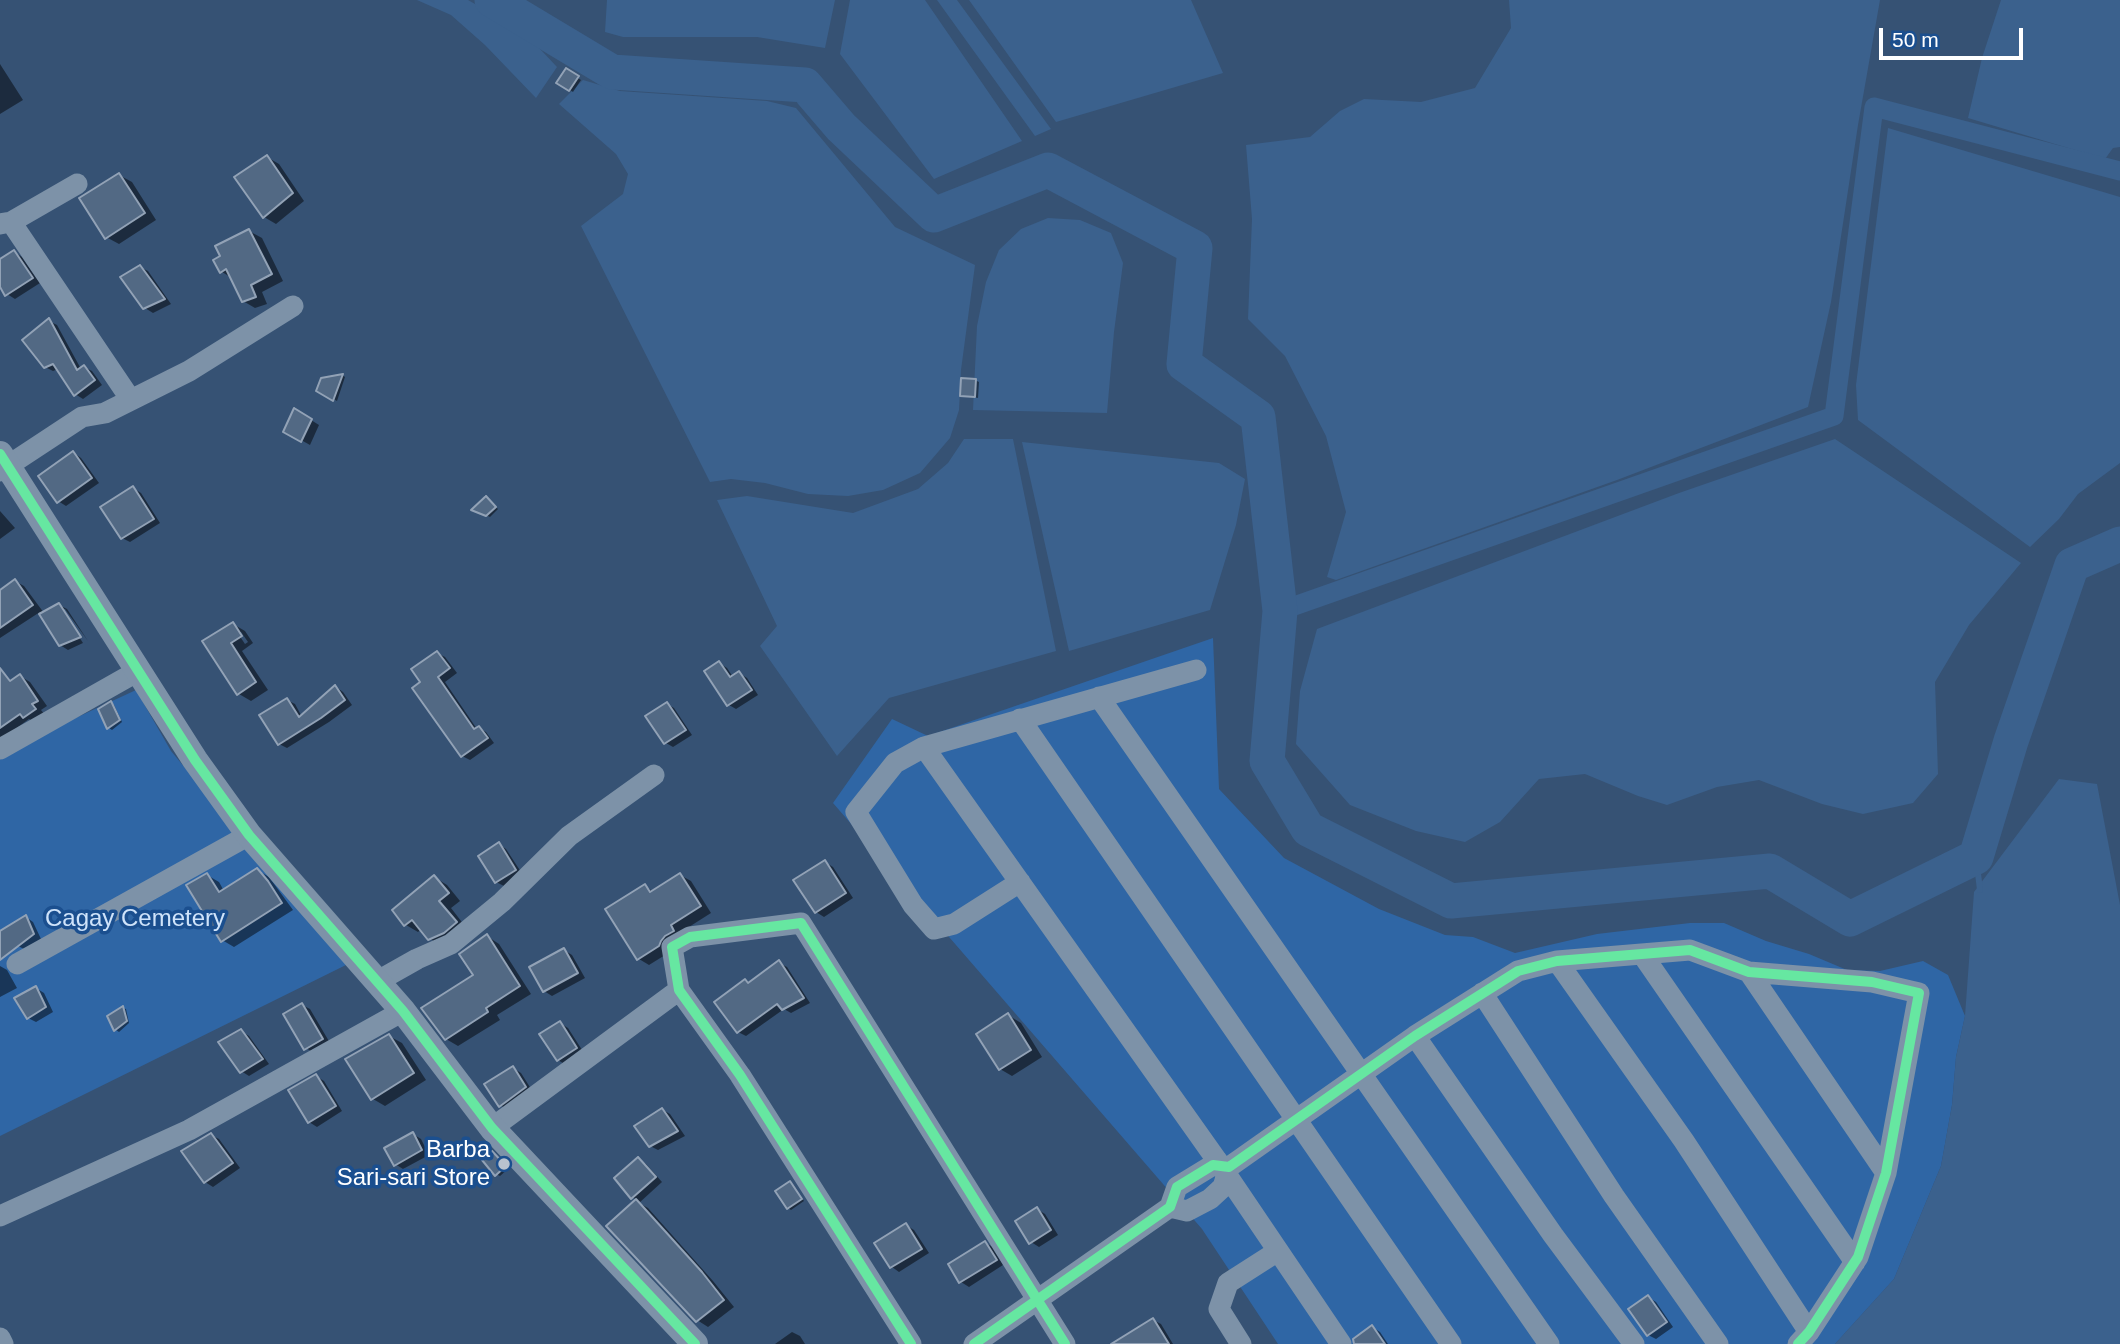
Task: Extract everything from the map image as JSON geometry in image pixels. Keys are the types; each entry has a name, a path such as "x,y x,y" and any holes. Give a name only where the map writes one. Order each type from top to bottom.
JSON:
{"street":[{"path":"77,184 6,223 131,400"},
{"path":"293,306 189,370 106,413 82,417 3,463 195,760 249,835 403,1011 492,1128 695,1344"},
{"path":"1020,882 954,924 934,929 913,905 856,812 895,763 924,747 1196,670"},
{"path":"0,749 138,671"},
{"path":"1099,697 1549,1344"},
{"path":"1020,719 1451,1344"},
{"path":"924,747 1226,1170 1341,1344"},
{"path":"378,981 451,944 502,902 569,836 654,775"},
{"path":"17,964 249,835"},
{"path":"911,1344 740,1075 679,989 672,947 690,937 801,923 1065,1344"},
{"path":"1226,1170 1415,1036 1482,993 1518,971 1557,961 1690,950 1749,971 1872,982 1919,993 1886,1173 1858,1257 1804,1338 1684,1141 1557,961"},
{"path":"1642,954 1855,1262"},
{"path":"1749,971 1886,1173"},
{"path":"492,1128 679,989"},
{"path":"1482,993 1614,1196 1718,1344"},
{"path":"0,1216 189,1130 403,1011"},
{"path":"1415,1036 1553,1235 1634,1344"},
{"path":"974,1344 1170,1208 1177,1187 1206,1168 1213,1166 1226,1170"},
{"path":"1241,1344 1219,1309 1228,1283 1278,1251"},
{"path":"0,1338 3,1344"}],"green space":[{"path":"1213,638 1219,789 1284,858 1379,909 1445,935 1473,937 1515,953 1597,934 1690,923 1724,923 1847,970 1880,971 1923,961 1948,975 1965,1016 1956,1057 1952,1105 1941,1166 1894,1279 1835,1344 1278,1344 1202,1229 833,803 892,719 928,736"},
{"name":"Cagay Cemetery","path":"136,690 171,751 348,964 0,1136 0,753"}],"shaded area":[{"path":"417,0 468,0 525,33 557,67 536,98 485,45 451,15"},
{"path":"607,0 835,0 825,48 757,37 623,37 605,32"},
{"path":"850,0 925,0 1022,141 934,179 840,54"},
{"path":"937,0 957,0 1051,129 1035,136"},
{"path":"969,0 1191,0 1223,73 1056,122"},
{"path":"1509,0 1880,0 1831,302 1808,407 1617,480 1336,580 1327,577 1346,512 1326,436 1285,356 1248,319 1252,219 1246,145 1310,137 1340,111 1364,99 1421,102 1475,88 1511,28"},
{"path":"2001,0 2120,0 2120,147 2113,148 2105,159 1968,118 1982,58"},
{"path":"583,80 620,91 767,101 796,108 895,227 975,265 961,370 959,410 950,438 920,473 883,490 848,496 808,494 765,483 731,479 710,482 581,226 623,194 628,174 616,154 559,104"},
{"path":"1888,128 2120,197 2120,463 2078,494 2059,519 2030,547 1858,420 1856,385"},
{"path":"1048,218 1080,220 1111,233 1123,263 1107,413 973,410 977,326 986,282 999,250 1021,229"},
{"path":"964,439 1013,439 1056,651 889,698 837,756 760,646 777,626 717,500 747,496 853,513 918,489 948,463"},
{"path":"1835,439 2021,563 1969,625 1935,682 1938,774 1913,803 1863,814 1822,804 1759,780 1717,787 1667,805 1585,774 1539,779 1500,822 1465,842 1416,831 1350,805 1296,744 1300,691 1317,629 1679,493"},
{"path":"1022,442 1219,463 1245,479 1236,525 1210,610 1069,651"},
{"path":"2059,779 2097,784 2120,905 2120,1344 1835,1344 1894,1279 1941,1166 1952,1105 1956,1057 1965,1016 1974,892"}],"building":[{"path":"566,68 579,76 569,91 556,83"},
{"path":"267,155 293,193 263,218 234,177"},
{"path":"119,173 145,213 105,239 79,198"},
{"path":"249,229 272,274 251,285 256,297 242,302 226,269 220,273 213,260 220,256 215,246"},
{"path":"14,250 33,278 5,296 0,287 0,259"},
{"path":"140,265 165,299 143,309 120,277"},
{"path":"49,318 77,370 84,365 95,380 74,396 53,364 44,368 22,340"},
{"path":"343,374 333,401 316,391 321,378"},
{"path":"961,378 976,379 975,397 960,396"},
{"path":"294,408 312,419 301,442 283,432"},
{"path":"73,451 92,478 57,503 38,476"},
{"path":"133,486 154,519 121,539 100,507"},
{"path":"486,496 496,507 486,516 471,510"},
{"path":"15,579 33,605 0,628 0,590"},
{"path":"59,603 81,637 59,646 39,614"},
{"path":"233,622 242,636 231,643 256,682 237,695 202,641"},
{"path":"437,651 450,668 438,677 474,729 479,726 488,738 461,757 412,688 420,682 411,669"},
{"path":"719,661 730,677 739,671 752,690 727,706 704,671"},
{"path":"0,668 10,681 20,674 38,701 32,704 36,709 23,718 20,714 0,728"},
{"path":"335,685 345,700 278,745 259,715 287,698 299,717"},
{"path":"111,701 120,720 107,729 98,709"},
{"path":"667,702 686,730 664,744 645,716"},
{"path":"499,842 516,870 495,883 478,856"},
{"path":"825,860 846,893 815,913 793,880"},
{"path":"257,868 282,903 221,942 186,885 207,873 219,892"},
{"path":"680,873 701,906 671,925 674,931 665,936 659,946 637,960 605,909 645,884 650,892"},
{"path":"434,875 449,893 439,901 457,922 444,933 428,940 412,920 404,926 392,910"},
{"path":"26,915 34,934 0,960 0,931"},
{"path":"487,934 520,986 486,1008 488,1012 445,1040 421,1008 473,975 459,954"},
{"path":"564,948 578,973 543,992 529,967"},
{"path":"779,960 804,998 782,1010 777,1004 737,1033 714,1002 745,979 748,983"},
{"path":"36,986 46,1007 27,1019 14,998"},
{"path":"302,1003 323,1039 304,1050 283,1014"},
{"path":"123,1006 127,1021 114,1031 107,1016"},
{"path":"1008,1013 1031,1050 999,1070 976,1034"},
{"path":"560,1021 577,1048 557,1061 539,1034"},
{"path":"241,1029 263,1059 240,1073 218,1042"},
{"path":"389,1034 414,1073 371,1100 345,1059"},
{"path":"513,1066 526,1087 499,1107 484,1084"},
{"path":"316,1074 336,1106 308,1123 288,1090"},
{"path":"662,1108 678,1131 649,1147 634,1126"},
{"path":"413,1132 422,1150 394,1166 384,1148"},
{"path":"211,1133 233,1163 204,1183 181,1151"},
{"path":"492,1151 506,1166 495,1176 482,1160"},
{"path":"638,1157 656,1177 631,1199 614,1178"},
{"path":"790,1181 802,1199 787,1209 775,1191"},
{"path":"636,1199 724,1300 696,1322 606,1226"},
{"path":"1037,1207 1051,1230 1029,1244 1015,1221"},
{"path":"906,1223 922,1249 890,1268 874,1243"},
{"path":"985,1241 997,1260 959,1283 948,1264"},
{"path":"1648,1295 1667,1322 1647,1336 1628,1309"},
{"path":"1153,1318 1169,1344 1111,1344"},
{"path":"1372,1325 1385,1344 1354,1344 1353,1339"}],"waterway":[{"path":"492,0 612,72 805,85 841,127 934,215 1048,170 1195,248 1184,364 1258,417 1280,611 1267,761 1308,829 1451,901 1770,871 1850,919 1976,857 2011,741 2072,565 2120,544"},
{"path":"1280,611 1834,416 1874,107 2120,171"},
{"path":"1976,857 1980,890"}],"cycle path":[{"path":"0,454 195,760 249,835 403,1011 492,1128 695,1344"},
{"path":"911,1344 740,1075 679,990 672,947 690,937 801,923 1065,1344"},
{"path":"974,1344 1170,1207 1177,1187 1213,1165 1229,1167 1415,1036 1518,971 1557,961 1690,950 1749,972 1872,982 1919,993 1886,1173 1858,1257 1809,1332 1798,1344"}],"place":[{"name":"Barba Sari-sari Store","path":"504,1164"}]}
